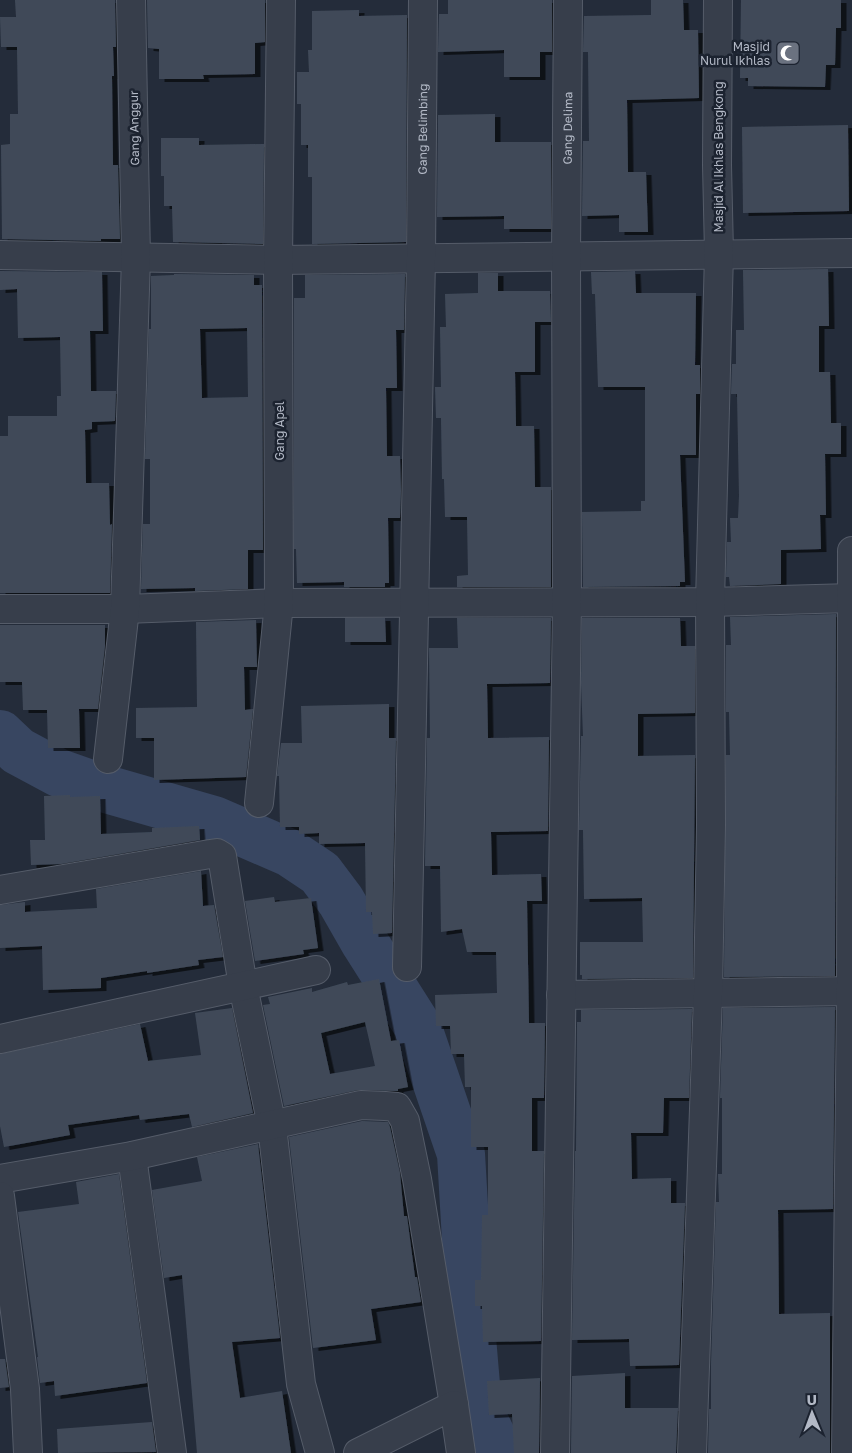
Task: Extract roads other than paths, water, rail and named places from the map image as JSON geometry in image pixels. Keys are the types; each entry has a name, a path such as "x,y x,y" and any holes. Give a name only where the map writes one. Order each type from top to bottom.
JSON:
{"street":[{"name":"Gang Anggur","path":"108,759 125,609 136,257 132,0"},
{"name":"Gang Apel","path":"259,804 279,603 278,260 281,0"},
{"name":"Gang Belimbing","path":"407,966 421,259 423,0"},
{"name":"Gang Delima","path":"555,1453 567,602 566,256 568,0"},
{"name":"Masjid Al Ikhlas Bengkong","path":"692,1453 708,994 711,825 710,602 718,253 718,0"},
{"path":"0,255 278,260 718,253 852,253"},
{"path":"846,1453 851,991 852,551"},
{"path":"0,609 125,609 279,603 710,602 852,598"},
{"path":"0,890 217,854 222,856 244,986 272,1126 301,1384 320,1453"},
{"path":"0,1039 316,970"},
{"path":"561,995 851,991"},
{"path":"0,1178 132,1156 361,1106 396,1108 405,1121 417,1179 461,1453"},
{"path":"132,1156 172,1453"},
{"path":"0,1196 25,1389 28,1453"},
{"path":"358,1453 454,1406"}],"waterway":[{"path":"0,734 18,751 59,773 99,787 214,820 290,853 320,873 341,901 417,1025 461,1154 471,1326 478,1408 500,1453"}],"place":[{"name":"Masjid Nurul Ikhlas","path":"788,53"}]}
